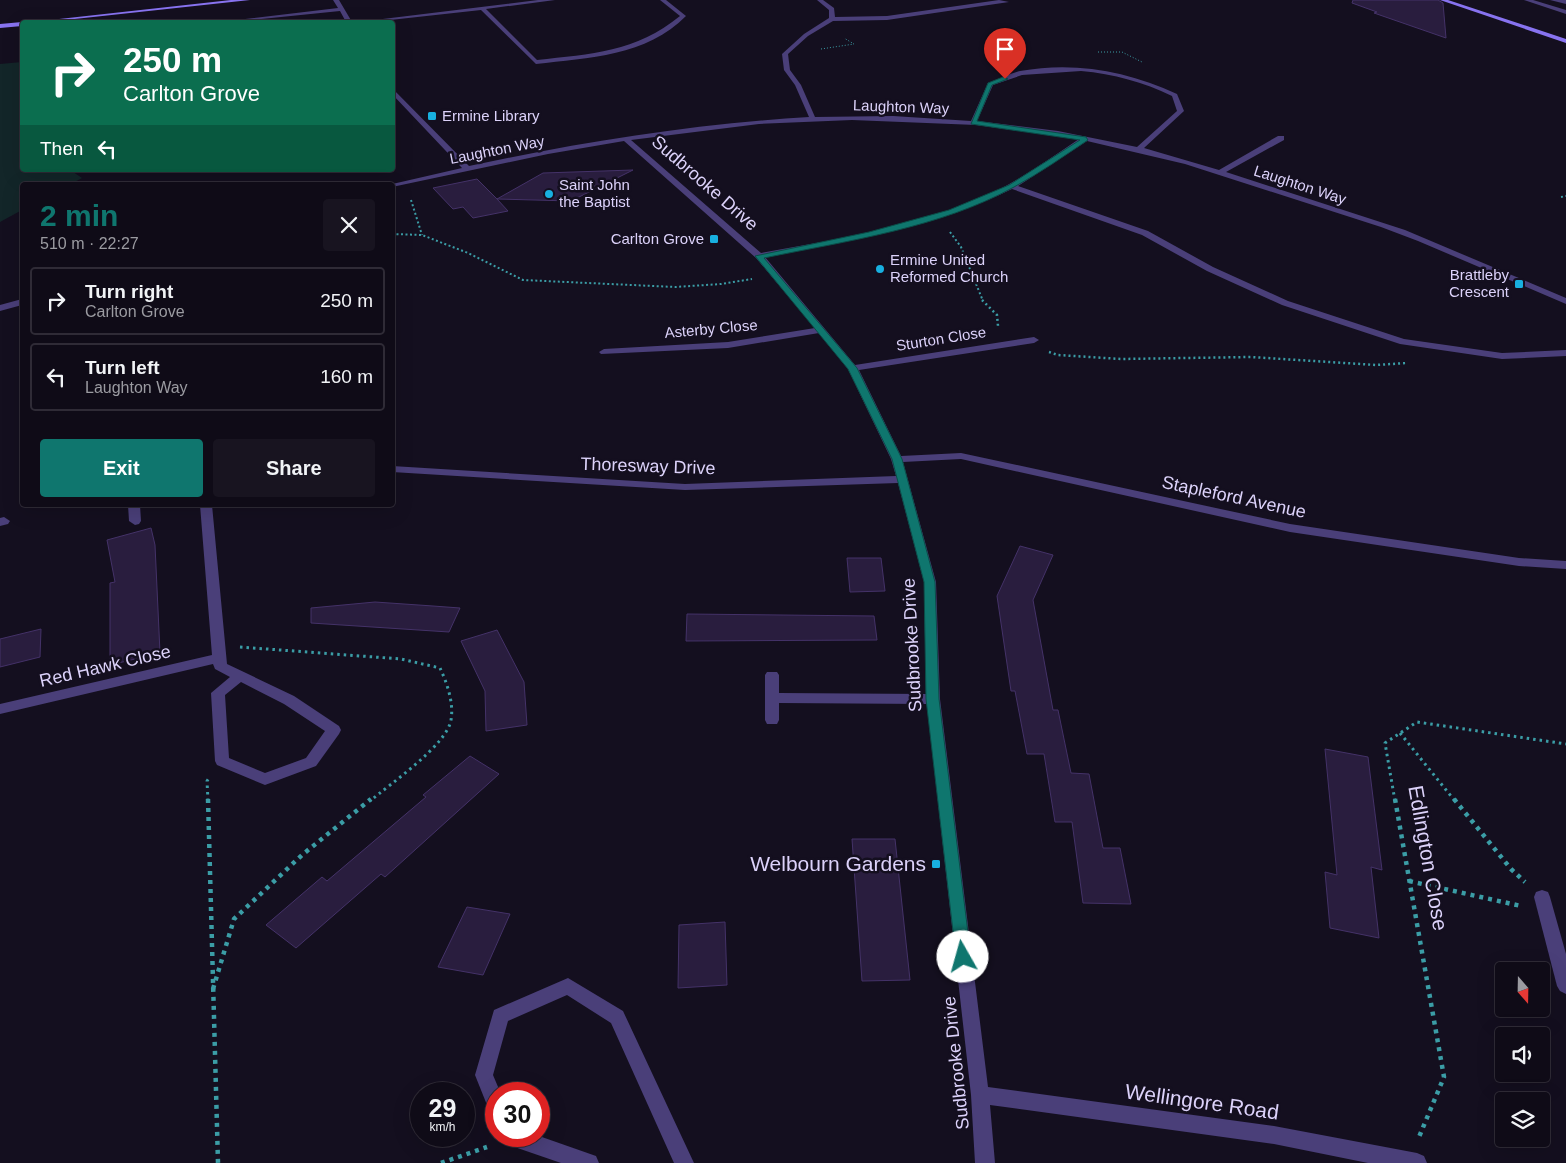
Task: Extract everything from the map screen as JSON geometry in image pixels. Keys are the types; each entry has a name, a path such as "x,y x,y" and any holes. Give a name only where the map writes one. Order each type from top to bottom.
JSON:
{"main road":[{"path":"54,20 247,0"},
{"path":"1443,0 1566,41"},
{"path":"0,26 20,24"}],"street":[{"path":"336,0 348,20"},
{"path":"378,20 552,0"},
{"path":"482,8 536,62 623,51 641,45 683,16 663,0"},
{"path":"820,0 832,8 832,19"},
{"path":"813,119 798,85 787,70 785,54 806,35 832,19 887,18 1006,2 1002,0"},
{"path":"1527,0 1566,12"},
{"path":"1553,0 1566,2"},
{"path":"240,20 342,9"},
{"path":"973,123 990,84 1021,73 1075,68 1112,72 1149,81 1175,95 1181,112 1139,149"},
{"path":"395,93 467,169"},
{"name":"Laughton Way","path":"395,184 467,169 711,127 813,119 892,119 973,123 1086,138 1139,149 1219,173 1418,238 1566,301"},
{"path":"759,256 870,234 937,216 1011,186 1086,138"},
{"path":"1219,173 1281,138"},
{"name":"Sudbrooke Drive","path":"627,140 759,256 852,368 897,459 930,582 933,699 980,1095 986,1163"},
{"path":"1011,186 1145,233 1210,269 1285,303 1403,342 1502,356 1566,353"},
{"path":"0,308 20,303"},
{"name":"Asterby Close","path":"604,352 728,345 821,330"},
{"name":"Sturton Close","path":"852,368 1034,340"},
{"name":"Stapleford Avenue","path":"897,459 961,456 1290,528 1519,562 1566,565"},
{"name":"Thoresway Drive","path":"395,469 685,487 902,479"},
{"path":"134,507 134,521"},
{"path":"206,507 220,666 238,677 289,700 334,730 311,762 265,779 222,761 218,694 238,677"},
{"name":"Red Hawk Close","path":"2,710 219,658"},
{"path":"772,676 772,720"},
{"path":"773,698 933,699"},
{"path":"1544,904 1566,986"},
{"path":"487,1082 484,1075 500,1016 568,986 617,1017 684,1163"},
{"name":"Wellingore Road","path":"980,1095 1274,1135 1413,1162"},
{"path":"541,1147 589,1163"}],"path":[{"path":"405,182 422,235"},
{"path":"1561,197 1566,196"},
{"path":"937,216 961,247 980,298 997,315 999,345"},
{"path":"395,234 422,235 468,253 523,280 675,287 721,284 775,276"},
{"path":"1022,342 1058,355 1121,359 1250,357 1376,364 1414,363"},
{"name":"Edlington Close","path":"1413,1162 1444,1078 1385,743 1417,722 1566,744"},
{"path":"1400,733 1511,869 1544,904"},
{"path":"218,1163 207,781 222,761"},
{"path":"1409,881 1544,904"},
{"path":"441,1163 485,1147"}],"green space":[{"path":"20,62 20,172 73,172 82,178 75,182 20,182 20,211 0,222 0,64"}],"building":[{"path":"1353,0 1438,0 1443,3 1446,38 1374,13 1377,12 1352,3"},
{"name":"Saint John the Baptist","path":"633,170 571,201 497,199 543,173"},
{"path":"477,179 508,211 473,218 463,207 453,209 433,188"},
{"path":"151,528 155,545 160,653 110,665 110,583 115,582 107,540"},
{"path":"1020,546 1053,555 1033,600 1053,710 1058,710 1071,773 1089,774 1103,848 1120,848 1131,904 1083,903 1072,822 1055,822 1044,754 1027,754 1015,691 1011,691 997,596"},
{"path":"847,558 881,558 885,591 850,592"},
{"path":"375,602 460,608 449,632 311,623 311,608"},
{"path":"687,614 874,616 877,640 686,641"},
{"path":"41,629 40,657 0,667 0,639"},
{"path":"497,630 524,682 527,725 486,731 485,691 461,641"},
{"path":"1325,749 1368,757 1382,870 1371,867 1379,938 1330,928 1325,872 1337,875"},
{"path":"470,756 499,774 385,877 381,874 296,948 266,925 322,877 327,881 426,797 423,795"},
{"path":"852,839 895,839 910,980 862,981"},
{"path":"467,907 510,914 483,975 438,967"},
{"path":"725,922 727,985 678,988 679,925"}],"place":[{"name":"Ermine Library","path":"432,116"},
{"name":"Saint John the Baptist","path":"549,194"},
{"name":"Carlton Grove","path":"714,239"},
{"name":"Ermine United Reformed Church","path":"880,269"},
{"name":"Brattleby Crescent","path":"1519,284"},
{"name":"Welbourn Gardens","path":"936,864"}],"route":[{"path":"963,957 933,699 930,582 897,459 852,368 759,256 870,234 951,212 1011,186 1086,138 973,123 990,84 1005,79"}]}
